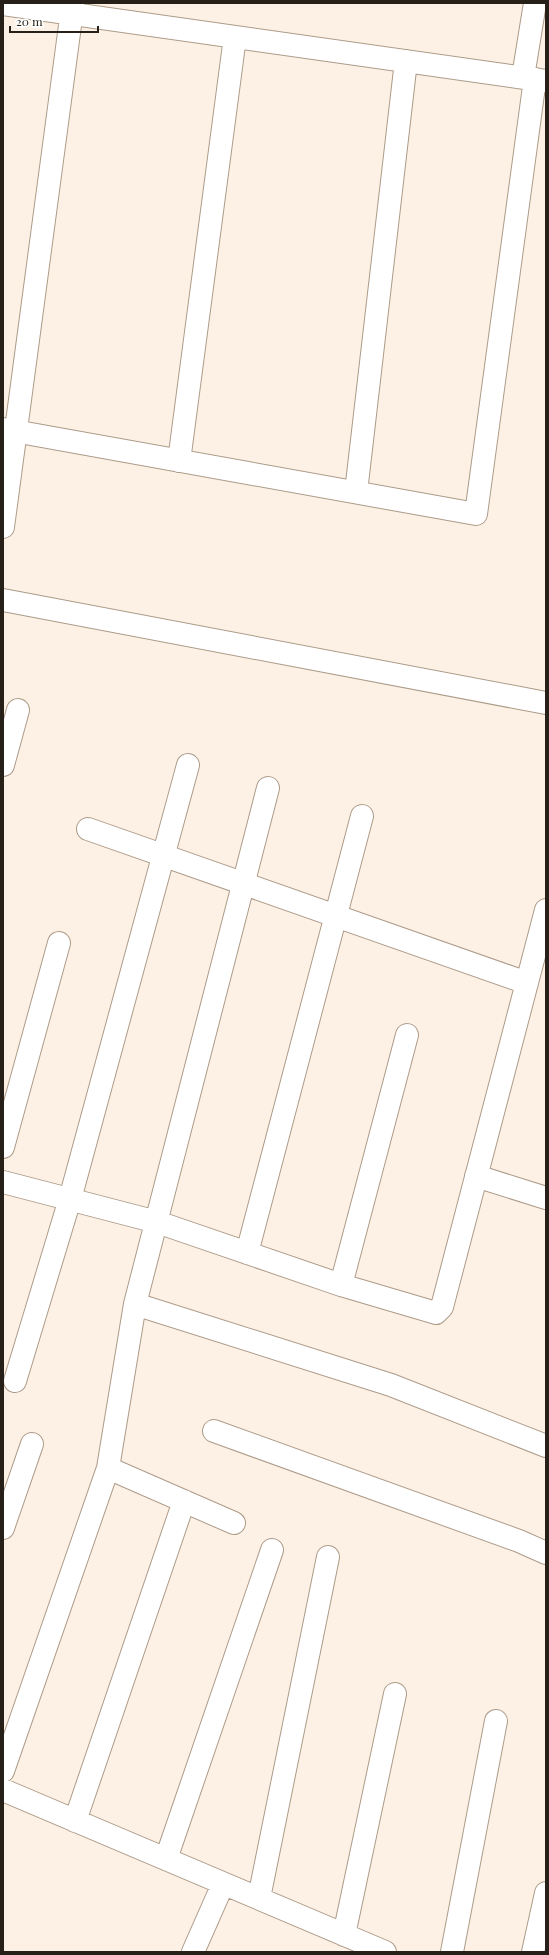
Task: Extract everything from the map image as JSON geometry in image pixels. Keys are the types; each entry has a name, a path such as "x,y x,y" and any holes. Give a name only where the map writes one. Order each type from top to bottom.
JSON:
{"street":[{"path":"9,431 476,514 535,79 535,3"},
{"path":"3,4 73,8 235,37 535,79"},
{"path":"3,527 9,431 73,8"},
{"path":"179,461 235,37"},
{"path":"356,492 406,61"},
{"path":"3,600 546,703"},
{"path":"3,764 18,710"},
{"path":"15,1382 70,1199 188,765"},
{"path":"3,1771 108,1468 135,1304 268,788"},
{"path":"247,1253 362,816"},
{"path":"88,829 527,983"},
{"path":"3,1182 157,1222 341,1285 436,1313 439,1311 476,1176 546,910"},
{"path":"3,1146 59,943"},
{"path":"341,1285 407,1035"},
{"path":"476,1176 546,1198"},
{"path":"135,1304 391,1385 546,1446"},
{"path":"214,1431 519,1541 546,1553"},
{"path":"3,1528 32,1444"},
{"path":"108,1468 234,1523"},
{"path":"75,1821 184,1501"},
{"path":"166,1859 272,1550"},
{"path":"259,1898 328,1557"},
{"path":"344,1935 395,1694"},
{"path":"452,1952 496,1721"},
{"path":"3,1790 384,1952"},
{"path":"193,1952 223,1884"},
{"path":"533,1952 546,1893"}]}
